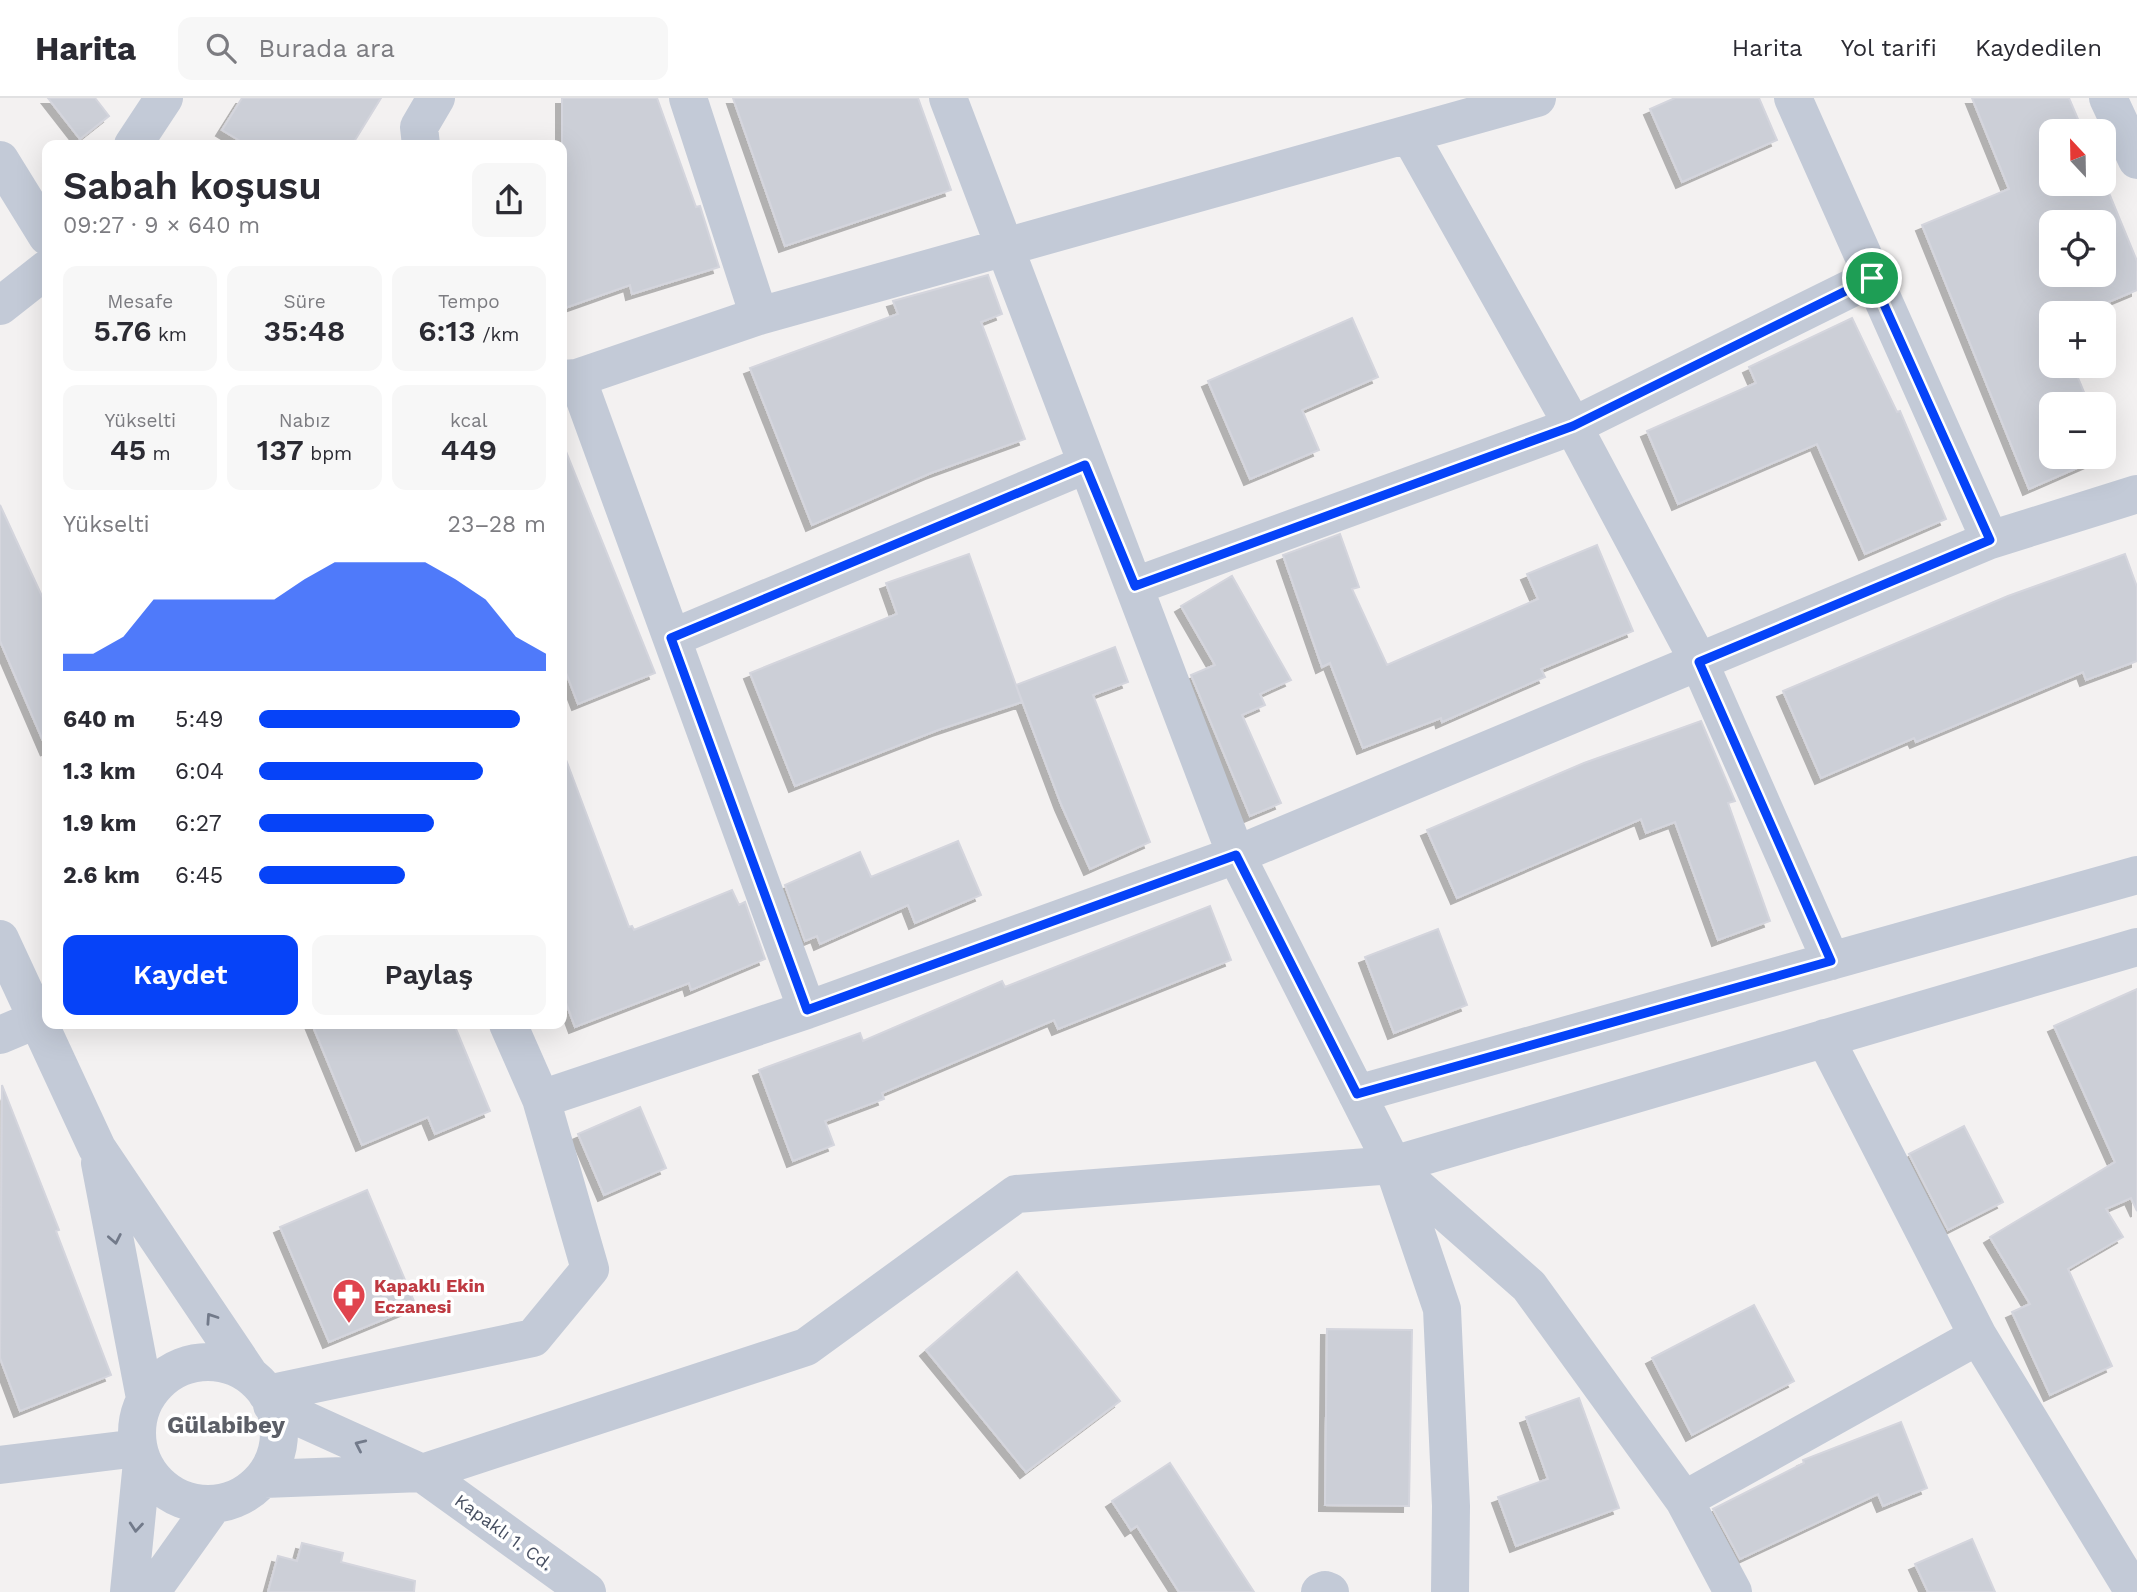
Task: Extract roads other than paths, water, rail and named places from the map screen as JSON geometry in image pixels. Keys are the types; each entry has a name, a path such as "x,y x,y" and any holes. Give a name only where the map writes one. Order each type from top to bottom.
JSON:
{"street":[{"path":"136,140 164,98"},
{"path":"420,140 419,127 436,98"},
{"path":"688,98 759,316"},
{"path":"948,98 1006,246 1085,465 1135,586 1236,855 1393,1165 1442,1309 1451,1506 1450,1592"},
{"path":"807,1010 671,638 570,379 759,316 1410,136 1537,98"},
{"path":"1793,98 1990,540"},
{"path":"2109,98 2137,160"},
{"path":"1410,136 1573,426 1699,662 1831,961"},
{"path":"0,160 42,228"},
{"path":"0,306 42,273"},
{"path":"1135,586 1573,426 1872,278"},
{"path":"671,638 1085,465"},
{"path":"541,1098 807,1010 1236,855 1990,540 2137,495"},
{"path":"1357,1094 2137,875"},
{"path":"0,939 42,1029"},
{"path":"264,1479 422,1473 806,1347 1016,1194 1393,1165 2137,947"},
{"path":"0,1035 38,1020"},
{"path":"42,1029 97,1148 263,1391 279,1424 277,1452 264,1479 241,1497 213,1505 183,1501 158,1486 140,1455"},
{"path":"129,1592 140,1455 138,1418 145,1398 166,1376 192,1363 222,1362 263,1391 533,1338 590,1269 541,1098 510,1029"},
{"path":"1825,1038 1978,1336 2134,1592"},
{"path":"97,1148 145,1398"},
{"path":"1393,1165 1529,1286 1684,1500 1733,1592"},
{"path":"1684,1500 1978,1336"},
{"name":"Kapaklı 1. Cd.","path":"263,1391 422,1473 587,1592"},
{"path":"0,1465 140,1455"},
{"path":"152,1592 213,1505"},
{"path":"1320,1592 1330,1592"}],"place":[{"name":"Kapaklı Ekin Eczanesi","path":"349,1325"}],"district":[{"name":"Gülabibey","path":"226,1425"}]}
